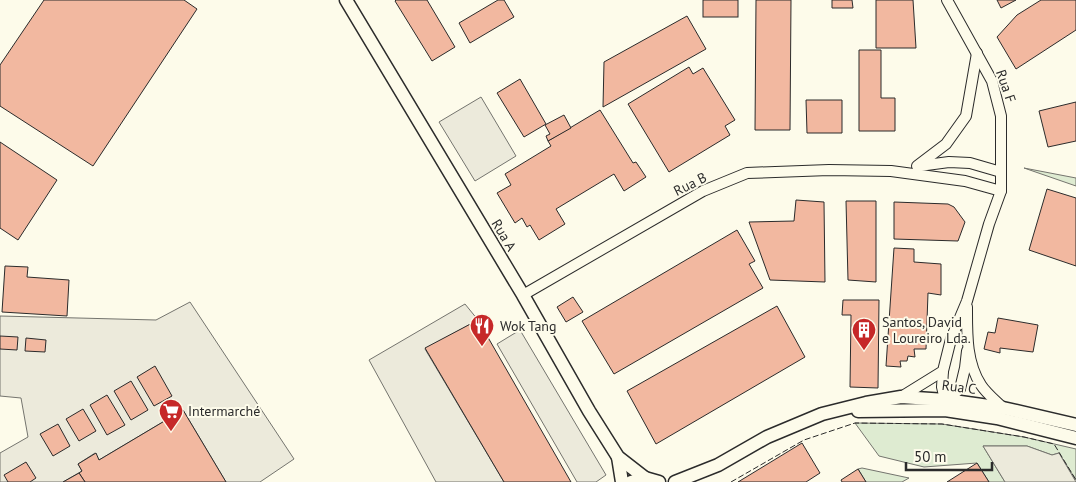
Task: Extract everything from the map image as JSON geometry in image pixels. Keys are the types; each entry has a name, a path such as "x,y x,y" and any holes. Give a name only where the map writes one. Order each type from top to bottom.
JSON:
{"street":[{"name":"Rua A","path":"346,0 523,295 589,411 618,457 645,478"},
{"name":"Rua F","path":"947,0 992,81 1001,116 1001,191 989,224 967,301"},
{"name":"Rua B","path":"917,166 946,144 966,116 977,54"},
{"name":"Rua B","path":"891,171 949,162 970,163 1001,172"},
{"name":"Rua B","path":"523,295 703,191 747,174 829,170 891,171 965,181 1001,191"},
{"path":"946,405 960,389 966,368 967,301"},
{"path":"946,405 942,387 943,371 951,339 967,301"},
{"path":"967,345 981,385 1003,408"},
{"path":"901,397 943,371"},
{"name":"Rua C","path":"675,482 718,465 767,437 822,414 901,397 946,405 1076,438"},
{"name":"Rua C","path":"838,411 946,405 1003,408 1076,425"},
{"path":"618,457 622,482"},
{"name":"Rua C","path":"698,482 718,465"},
{"path":"631,482 645,478 659,482"}],"green space":[{"path":"1024,168 1076,178 1076,186"},
{"path":"855,423 942,424 1024,437 1076,449 1076,480 1059,453 1052,455 1027,446 983,446 1005,482 989,482 977,463 924,467 879,456"},
{"path":"862,468 909,478 902,482 866,482 858,469"}],"shaded area":[{"path":"481,97 516,156 475,181 439,122"},
{"path":"190,302 294,459 260,482 226,482 183,410 99,460 95,453 78,464 82,471 63,482 0,482 0,453 28,437 21,398 0,396 0,316 156,320"},
{"path":"465,304 478,320 425,349 504,482 436,482 369,360"},
{"path":"520,330 606,475 596,482 577,482 497,344"},
{"path":"983,446 1027,446 1052,455 1059,453 1076,482 1005,482"}],"building":[{"path":"44,0 184,0 197,9 93,166 0,106 0,65"},
{"path":"396,0 427,0 455,47 432,61"},
{"path":"498,0 504,0 514,17 470,43 459,23"},
{"path":"703,0 738,0 738,17 703,17"},
{"path":"756,0 791,0 790,130 755,130"},
{"path":"832,0 852,0 853,8 832,8"},
{"path":"876,0 913,0 916,48 876,48"},
{"path":"997,0 1016,0 1001,8"},
{"path":"1041,0 1076,0 1076,30 1016,69 997,37 1017,15"},
{"path":"687,16 706,49 603,107 604,62"},
{"path":"859,50 881,50 881,98 895,98 895,131 859,131"},
{"path":"689,67 693,74 703,68 735,120 725,126 730,135 669,172 628,104"},
{"path":"520,79 546,124 524,137 497,93"},
{"path":"806,100 842,100 842,133 807,133"},
{"path":"1076,102 1076,141 1048,147 1039,111"},
{"path":"600,110 633,163 636,162 646,177 624,191 614,174 556,209 565,224 539,240 530,225 527,227 522,218 515,223 497,193 511,185 505,174 551,146 548,141"},
{"path":"564,115 571,128 548,141 546,136 550,134 545,125"},
{"path":"0,142 57,180 18,240 0,228"},
{"path":"1047,189 1076,198 1076,266 1029,250"},
{"path":"796,200 824,202 825,282 770,280 749,222 794,221"},
{"path":"846,201 876,201 876,282 848,280"},
{"path":"894,202 948,204 954,207 965,222 958,241 894,239"},
{"path":"737,230 755,261 749,264 763,288 614,374 582,321"},
{"path":"894,248 914,249 914,262 941,264 941,295 928,293 926,349 914,349 915,357 908,356 907,361 900,361 901,367 886,366"},
{"path":"5,266 28,267 27,277 69,280 67,316 2,312"},
{"path":"573,297 583,312 566,322 557,307"},
{"name":"Santos, David e Loureiro Lda.","path":"843,300 879,300 878,388 850,387 851,315 842,315"},
{"path":"777,306 805,357 656,444 627,391"},
{"path":"998,318 1038,325 1033,352 1000,348 1000,353 984,349 988,332 995,333"},
{"path":"478,320 571,482 504,482 425,348"},
{"path":"0,336 18,337 17,350 0,349"},
{"path":"26,338 46,340 45,352 25,351"},
{"path":"155,366 172,396 154,406 137,377"},
{"path":"131,381 148,410 131,420 114,391"},
{"path":"107,395 125,425 107,435 90,405"},
{"path":"83,409 96,431 79,441 66,419"},
{"name":"Intermarché","path":"183,410 226,482 85,482 79,473 82,471 78,464 96,453 99,460"},
{"path":"58,424 70,446 53,456 40,434"},
{"path":"802,443 820,473 806,482 738,482"},
{"path":"26,462 36,478 30,482 8,482 4,475"},
{"path":"977,463 989,482 947,482"},
{"path":"858,469 866,482 842,482 841,480"},
{"path":"79,473 85,482 63,482"}],"fence":[{"path":"731,482 804,440 855,423 942,424 1024,437 1054,444 1076,480"}],"place":[{"name":"Wok Tang","path":"482,347"},
{"name":"Santos, David e Loureiro Lda.","path":"864,351"},
{"name":"Intermarché","path":"171,432"}]}
